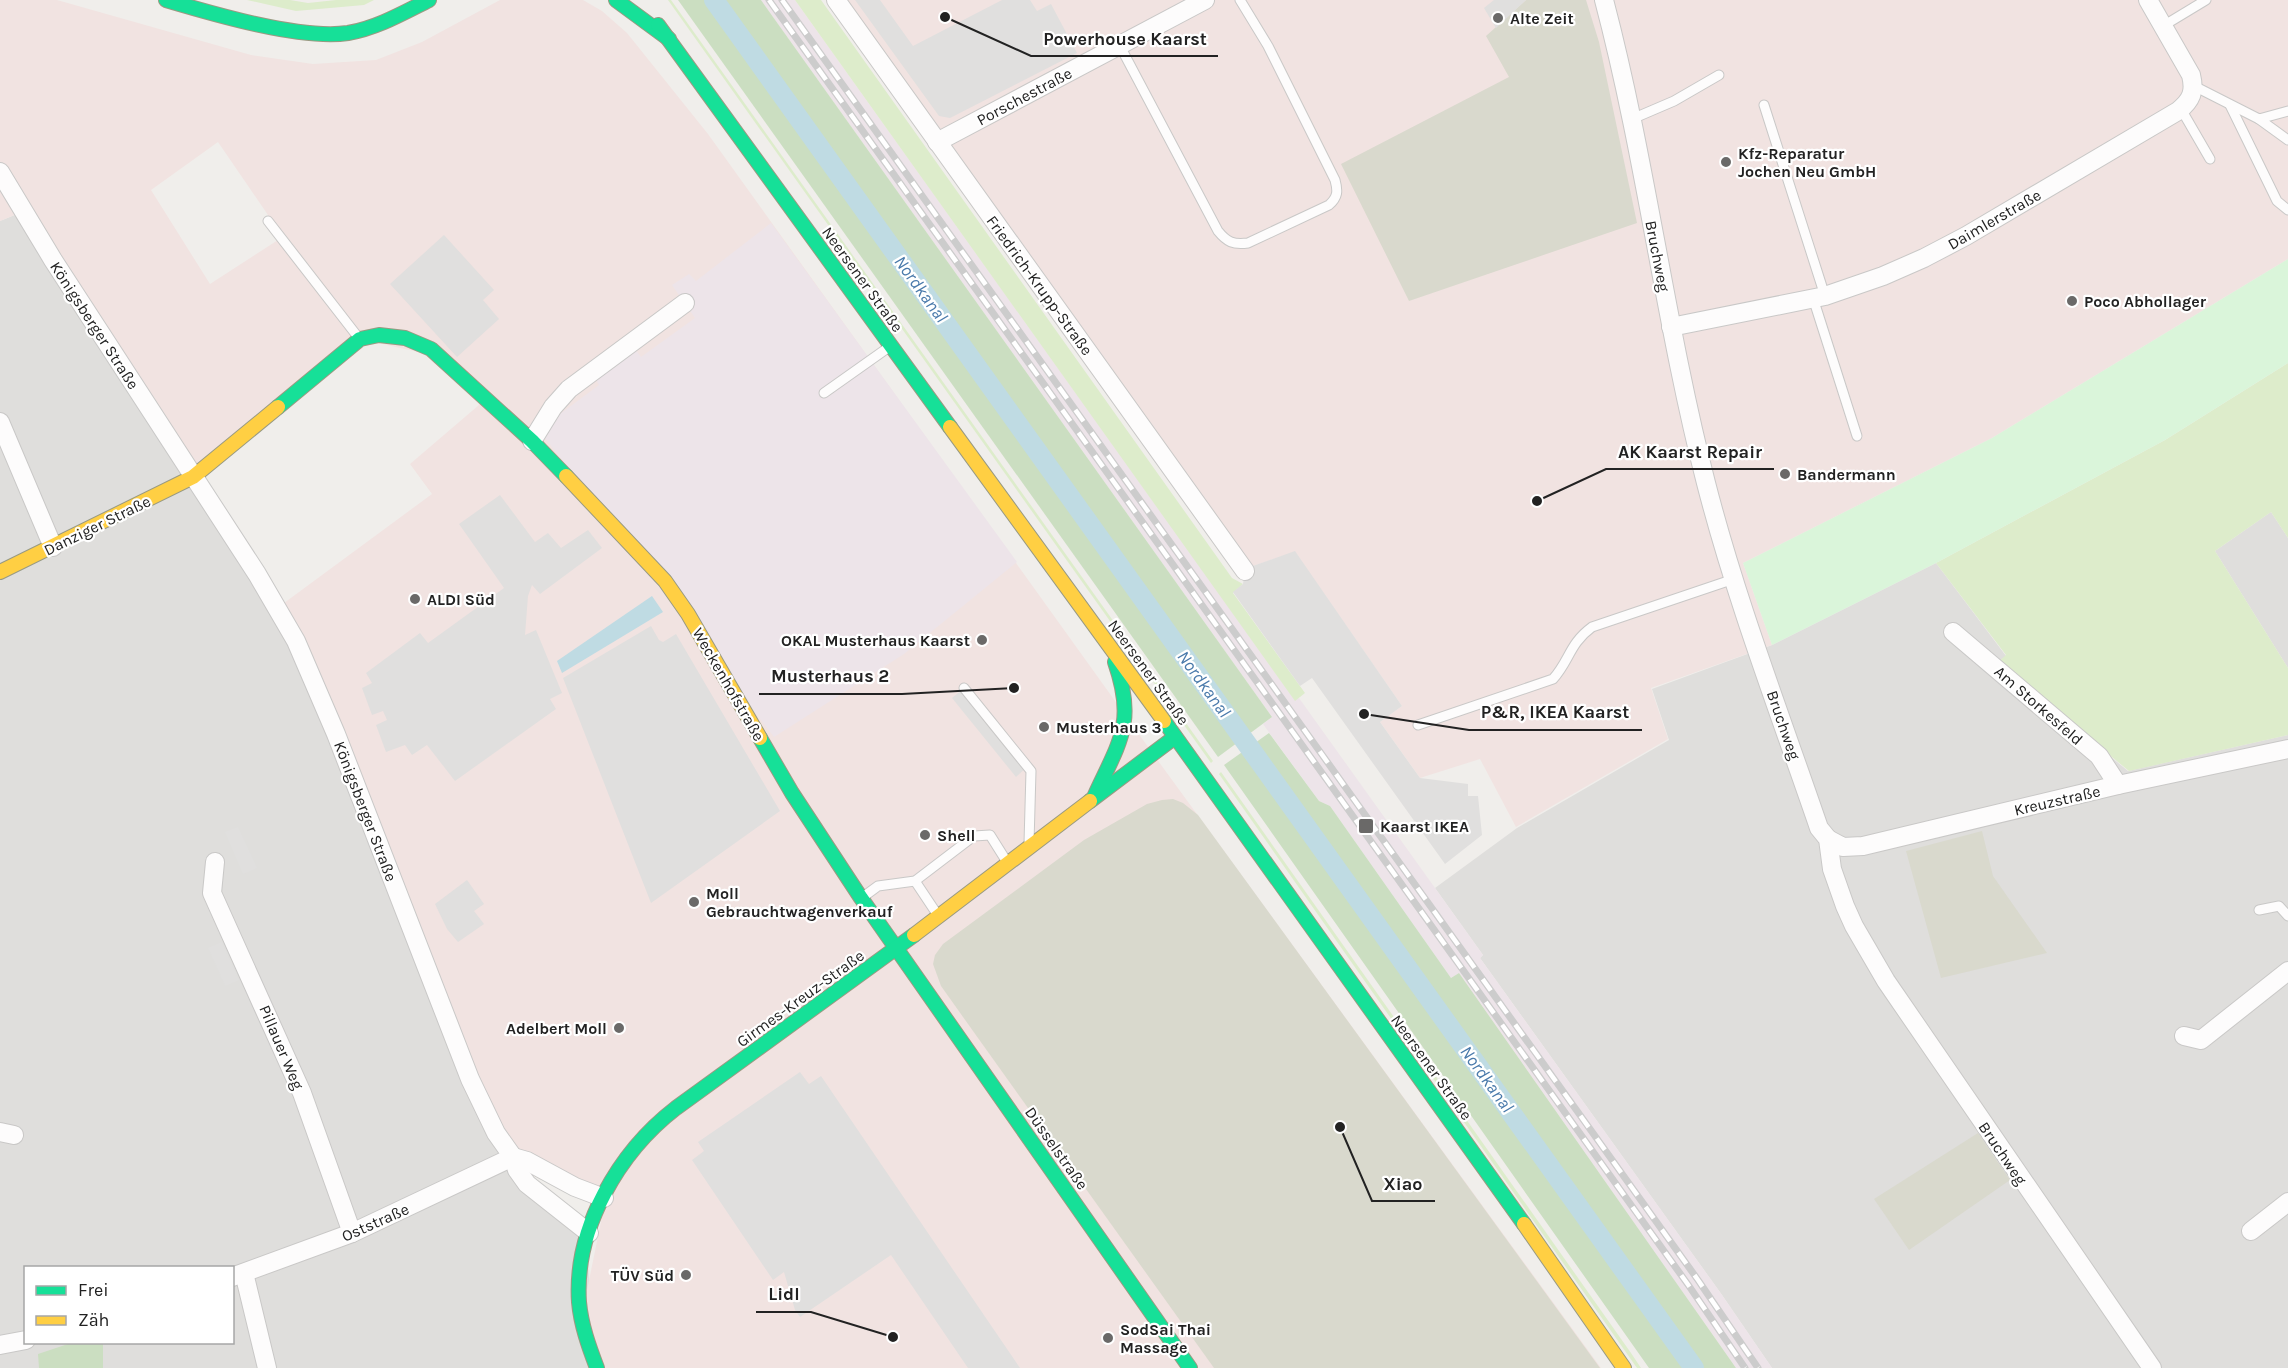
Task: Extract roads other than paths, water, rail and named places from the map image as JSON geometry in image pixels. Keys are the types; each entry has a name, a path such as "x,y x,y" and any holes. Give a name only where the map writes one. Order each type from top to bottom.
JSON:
{"main road":[{"path":"166,0 300,33 329,34 359,31 389,21 426,1"},
{"path":"616,0 669,39"},
{"name":"Neersener Straße","path":"641,0 1175,737 1516,1213 1624,1368"},
{"name":"Weckenhofstraße","path":"360,339 371,335 390,334 415,339 441,357 532,441 636,548 678,598 792,793 896,949"},
{"path":"193,477 360,339"},
{"name":"Danziger Straße","path":"0,572 193,477"},
{"path":"1093,799 1124,727 1126,707 1111,648"},
{"name":"Girmes-Kreuz-Straße","path":"597,1368 586,1334 578,1291 582,1259 589,1233 604,1198 614,1178 637,1144 664,1118 896,949 1175,737"},
{"name":"Düsselstraße","path":"896,949 1190,1368"}],"street":[{"name":"Friedrich-Krupp-Straße","path":"836,0 1245,571"},
{"name":"Porschestraße","path":"937,142 1205,0"},
{"name":"Bruchweg","path":"1604,0 1632,120 1671,327 1706,484 1734,579 1820,828 1828,839 1832,868 1845,906 1886,981 2152,1368"},
{"path":"2148,0 2186,63 2194,86"},
{"name":"Daimlerstraße","path":"1671,327 1819,297 1854,287 1924,258 1966,236 2181,109 2192,96 2194,86"},
{"name":"Königsberger Straße","path":"0,172 53,260 282,616 316,684 470,1079 496,1133 513,1157 517,1170 527,1184 589,1233"},
{"path":"532,441 553,407 569,389 685,303"},
{"path":"0,423 53,547"},
{"name":"Am Storkesfeld","path":"1953,632 2099,756 2118,785"},
{"name":"Kreuzstraße","path":"1828,839 1844,847 1863,846 2118,785 2288,749"},
{"name":"Pillauer Weg","path":"216,862 212,892 302,1093 352,1233"},
{"path":"2184,1036 2200,1040 2288,971"},
{"path":"513,1157 527,1161 567,1184 604,1198"},
{"name":"Oststraße","path":"238,1275 352,1233 513,1157"},
{"path":"2251,1231 2288,1202"},
{"path":"238,1275 267,1368"},
{"path":"0,1345 24,1340"}],"lane":[{"path":"1120,46 1218,231 1226,241 1237,245 1248,243 1329,205 1336,199 1338,189 1268,46 1240,0"},
{"path":"2163,26 2206,0"},
{"path":"1632,120 1674,101 1719,75"},
{"path":"2194,86 2259,119 2288,140"},
{"path":"1764,105 1857,436"},
{"path":"2230,105 2277,201 2288,210"},
{"path":"2181,109 2210,159"},
{"path":"2259,119 2288,111"},
{"path":"268,220 360,339"},
{"path":"824,393 891,345"},
{"path":"1418,725 1553,679 1561,670 1579,637 1592,627 1734,579"},
{"path":"964,688 1031,771 1029,848"},
{"path":"861,898 878,886 915,881 974,836 990,835 1008,864"},
{"path":"915,881 939,916"},
{"path":"2259,910 2279,906 2288,916"}],"water":[{"path":"652,596 663,612 562,673 557,661"}],"waterway":[{"name":"Nordkanal","path":"714,0 1694,1368"}],"railway":[{"path":"769,0 1689,1286 1745,1368"},
{"path":"782,0 1698,1280 1758,1368"}],"place":[{"name":"Powerhouse Kaarst","path":"945,17"},
{"name":"Alte Zeit","path":"1498,18"},
{"name":"Kfz-Reparatur Jochen Neu GmbH","path":"1726,162"},
{"name":"Poco Abhollager","path":"2072,301"},
{"name":"Bandermann","path":"1785,474"},
{"name":"AK Kaarst Repair","path":"1537,501"},
{"name":"ALDI Süd","path":"415,599"},
{"name":"OKAL Musterhaus Kaarst","path":"982,640"},
{"name":"Musterhaus 2","path":"1014,688"},
{"name":"P&R, IKEA Kaarst","path":"1364,714"},
{"name":"Musterhaus 3","path":"1044,727"},
{"name":"Kaarst IKEA","path":"1366,826"},
{"name":"Shell","path":"925,835"},
{"name":"Moll Gebrauchtwagenverkauf","path":"694,902"},
{"name":"Adelbert Moll","path":"619,1028"},
{"name":"Xiao","path":"1340,1127"},
{"name":"TÜV Süd","path":"686,1275"},
{"name":"Lidl","path":"893,1337"},
{"name":"SodSai Thai Massage","path":"1108,1338"}]}
